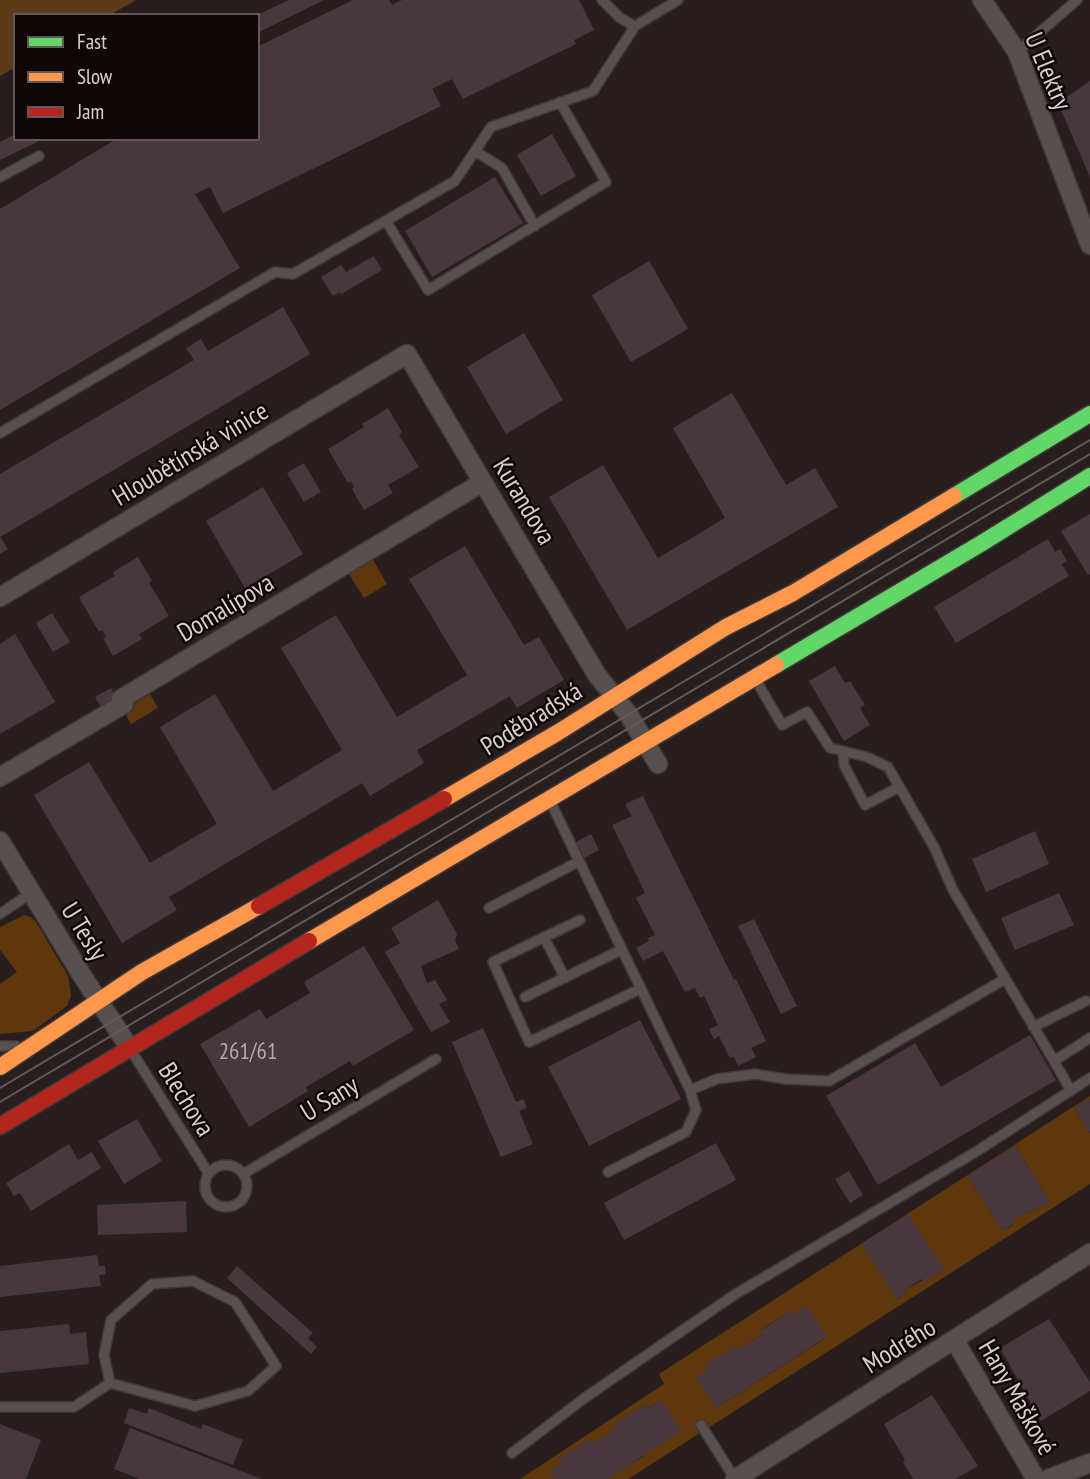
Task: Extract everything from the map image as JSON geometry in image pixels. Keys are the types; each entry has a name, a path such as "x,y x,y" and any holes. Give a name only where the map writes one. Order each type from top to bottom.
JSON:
{"main road":[{"name":"Poděbradská","path":"0,1067 142,972 330,867 556,733 726,627 793,593 1090,414"},
{"path":"0,1126 1090,476"}],"street":[{"name":"U Elektry","path":"982,0 1017,52 1090,245"},
{"name":"Kurandova","path":"407,354 597,675 614,696 658,764"},
{"name":"Hloubětínská vinice","path":"0,597 407,354"},
{"name":"Domalípova","path":"0,777 124,704 121,699 483,482"},
{"name":"U Tesly","path":"0,841 129,1047"},
{"name":"Modrého","path":"735,1479 1090,1253"},
{"name":"Hany Maškové","path":"955,1341 1036,1479"},
{"path":"1048,1479 1090,1463"}],"lane":[{"path":"602,0 620,18 635,26"},
{"path":"0,433 275,272 293,274 455,181 491,127 593,91 635,26 678,0"},
{"path":"1017,52 1077,0"},
{"path":"386,221 428,290 606,182 560,102"},
{"path":"475,151 502,168 535,226"},
{"path":"0,177 39,156"},
{"path":"755,677 782,725 807,712 830,748 867,757 888,767 934,847 953,890 1070,1091"},
{"path":"843,751 844,765 865,805 899,787"},
{"path":"549,799 690,1090 696,1110 686,1132 608,1172"},
{"path":"489,908 578,862"},
{"path":"0,914 31,893"},
{"path":"580,920 493,962 529,1042 640,989"},
{"path":"544,937 565,978"},
{"path":"525,998 621,950"},
{"path":"690,1090 717,1079 755,1074 785,1079 829,1080 1004,979"},
{"path":"1033,1027 1087,1000"},
{"path":"1054,1061 1090,1038"},
{"path":"0,1046 32,1046"},
{"name":"Blechova","path":"129,1047 209,1174"},
{"name":"U Sany","path":"243,1174 436,1059"},
{"path":"512,1453 586,1397 734,1295 974,1153 1090,1078"},
{"name":"Blechova","path":"228,1165 243,1174 247,1183 240,1202 227,1207 214,1204 206,1193 205,1186 214,1168 228,1165"},
{"path":"0,1407 74,1407 110,1383 195,1406 248,1391 276,1366 235,1302 192,1281 152,1284 111,1320 104,1354 110,1383"},
{"path":"701,1425 735,1479"}],"shaded area":[{"path":"0,0 136,0 112,14 14,14 14,68 0,76"},
{"path":"371,556 387,584 364,598 347,571"},
{"path":"150,694 158,708 131,724 123,710"},
{"path":"24,915 36,922 68,976 71,996 67,1006 33,1031 0,1034 0,984 17,972 0,950 0,927"},
{"path":"1090,1096 1090,1099 1074,1108 1090,1133 1090,1184 628,1479 606,1479 644,1456 661,1400 649,1408 646,1404 615,1424 617,1428 594,1443 591,1439 560,1459 562,1463 555,1479 520,1479 664,1384 659,1374","holes":["1015,1146 1050,1201 1030,1213 1028,1211 1003,1231 968,1176","908,1214 943,1269 905,1290 906,1293 897,1299 862,1244","807,1307 826,1338 716,1408 697,1378 708,1370 706,1365 737,1345 740,1349 763,1334 761,1330 792,1310 795,1314"]}],"building":[{"path":"289,0 324,0 259,32 259,14"},
{"path":"353,0 389,0 392,5 402,0 579,0 594,30 574,40 576,44 463,99 452,79 432,89 441,106 223,213 210,187 195,194 240,268 0,410 0,209 115,140 259,140 259,46"},
{"path":"1090,81 1090,177 1058,103"},
{"path":"552,134 576,176 541,196 517,155"},
{"path":"14,135 14,140 41,140 0,160 0,142"},
{"path":"495,177 523,223 432,277 405,231"},
{"path":"374,256 382,270 333,296 321,277 341,265 346,272"},
{"path":"649,261 688,329 631,362 592,295"},
{"path":"283,307 310,354 0,537 0,474 194,360 186,348 201,339 208,351"},
{"path":"524,333 563,400 506,434 467,367"},
{"path":"732,393 786,485 815,468 838,507 627,630 549,497 603,465 658,558 725,518 673,428"},
{"path":"388,408 402,432 399,435 419,467 388,485 393,493 364,510 352,489 354,487 351,481 348,483 328,449 364,427 362,424"},
{"path":"304,463 321,492 304,502 287,473"},
{"path":"263,487 303,554 245,588 206,521"},
{"path":"1090,514 1090,574 1088,575 1061,531"},
{"path":"0,537 8,549 0,554"},
{"path":"1048,539 1055,552 1060,549 1067,561 1062,564 1069,576 956,643 934,607"},
{"path":"465,546 524,645 539,637 564,680 517,708 510,696 417,750 424,763 370,796 362,783 169,897 177,910 122,943 34,795 89,762 150,863 217,824 160,727 215,694 273,791 342,750 281,648 336,615 397,717 467,675 409,579"},
{"path":"138,557 152,581 149,583 169,616 139,634 142,639 113,656 103,638 106,636 102,630 99,632 79,597 115,576 113,572"},
{"path":"52,613 70,642 53,652 36,623"},
{"path":"15,634 55,702 0,734 0,644"},
{"path":"835,666 845,683 850,681 865,705 860,708 870,725 844,741 809,681"},
{"path":"111,688 117,700 102,709 95,697"},
{"path":"643,796 766,1041 751,1048 756,1057 738,1066 734,1057 730,1058 719,1036 714,1039 709,1029 718,1025 704,996 700,998 695,988 685,992 663,951 643,961 636,948 655,935 636,898 645,893 612,825 632,816 625,804"},
{"path":"1035,831 1049,864 986,892 972,859"},
{"path":"591,834 599,850 584,858 576,842"},
{"path":"1059,893 1074,925 1015,950 1001,918"},
{"path":"438,900 457,934 455,941 459,949 421,966 427,983 435,980 447,1000 439,1004 450,1022 431,1032 385,952 400,943 391,928"},
{"path":"754,919 797,1006 781,1014 738,926"},
{"path":"364,946 414,1030 353,1066 350,1061 306,1087 308,1091 249,1127 200,1044 260,1009 266,1019 310,993 304,982"},
{"path":"640,1020 681,1099 589,1146 548,1067"},
{"path":"483,1028 516,1102 523,1099 527,1108 519,1111 533,1144 501,1157 452,1042"},
{"path":"1030,1035 1056,1080 878,1185 826,1096 915,1043 941,1087"},
{"path":"1090,1099 1090,1133 1074,1108"},
{"path":"137,1119 162,1161 124,1184 98,1141"},
{"path":"716,1143 736,1180 624,1240 604,1203"},
{"path":"69,1144 78,1160 92,1152 101,1168 31,1211 20,1193 14,1196 6,1183"},
{"path":"1015,1146 1050,1201 1030,1213 1028,1211 1003,1231 968,1176"},
{"path":"849,1171 863,1195 850,1203 835,1179"},
{"path":"186,1201 187,1232 98,1235 97,1205"},
{"path":"908,1214 944,1269 924,1282 922,1279 897,1299 861,1244"},
{"path":"97,1255 99,1266 105,1266 106,1274 99,1275 101,1286 0,1297 0,1266"},
{"path":"237,1266 313,1333 308,1338 317,1347 311,1354 227,1278"},
{"path":"807,1307 827,1337 716,1408 696,1377 708,1370 705,1365 737,1345 740,1349 763,1334 760,1331 792,1310 795,1314"},
{"path":"1049,1319 1090,1382 1090,1391 1041,1421 1000,1348"},
{"path":"69,1324 70,1334 86,1332 89,1364 0,1373 0,1331"},
{"path":"932,1395 978,1466 955,1479 913,1479 884,1424"},
{"path":"661,1400 681,1431 608,1479 555,1479 550,1471 562,1463 559,1459 591,1439 594,1443 617,1428 614,1424 646,1404 649,1408"},
{"path":"129,1408 147,1414 149,1408 201,1429 203,1424 243,1440 233,1465 124,1423"},
{"path":"0,1424 41,1440 26,1479 0,1479"},
{"path":"130,1428 262,1479 140,1479 114,1469"}],"tram line":[{"path":"0,1088 1090,440"},
{"path":"0,1102 1090,454"}],"traffic: fast":[{"path":"954,496 1090,414"},
{"path":"776,665 1090,476"}],"traffic: slow":[{"path":"444,799 557,733 726,627 793,593 954,496"},
{"path":"309,941 776,665"},
{"path":"0,1067 142,972 259,906"}],"traffic: jam":[{"path":"259,906 444,799"},
{"path":"0,1126 309,941"}]}
